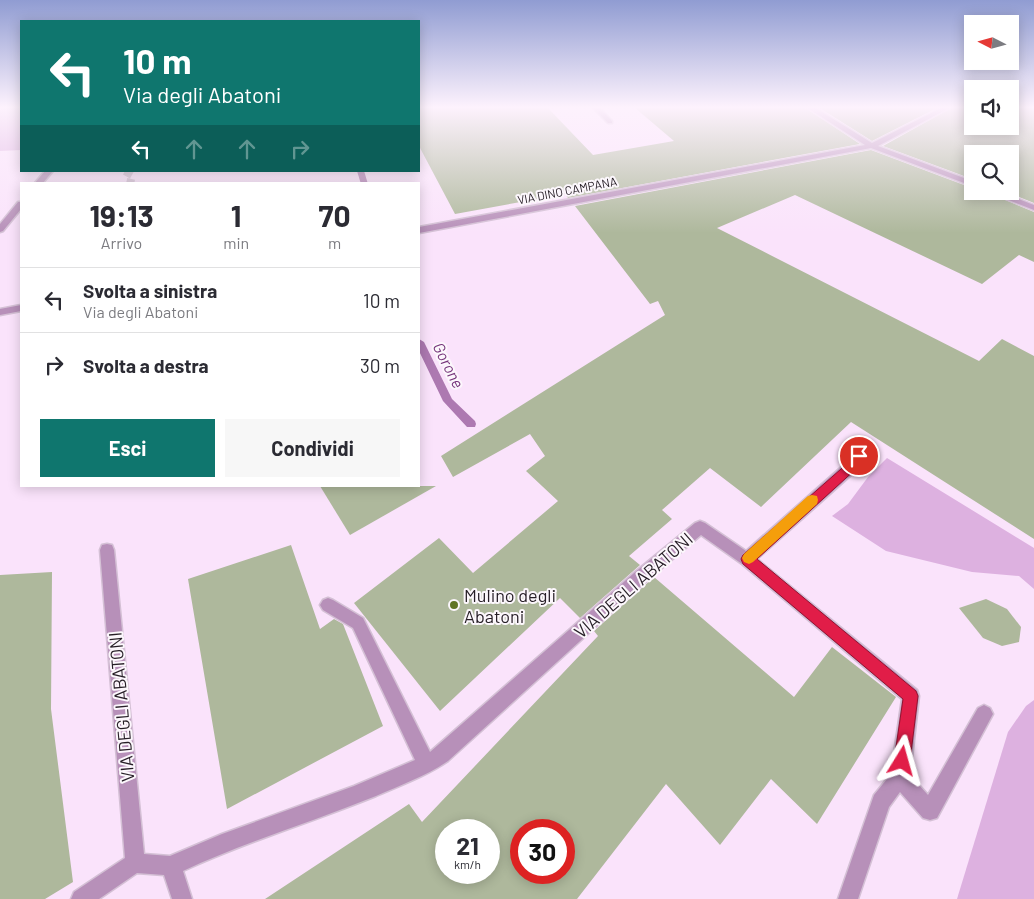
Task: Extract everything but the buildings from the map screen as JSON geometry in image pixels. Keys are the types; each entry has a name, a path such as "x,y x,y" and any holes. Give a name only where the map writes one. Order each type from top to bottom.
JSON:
{"street":[{"name":"VIA DINO CAMPANA","path":"420,230 856,149"},
{"path":"880,149 964,181"},
{"path":"40,182 48,172"},
{"path":"1013,200 1034,208"},
{"path":"0,230 20,205"},
{"path":"0,312 20,308"},
{"path":"747,559 853,465 859,456"},
{"name":"VIA DEGLI ABATONI","path":"107,550 135,863 171,866 205,850 357,795 427,765 442,755 639,578 700,527 747,559 911,696 900,778 882,802 848,899"},
{"path":"328,605 358,623 427,765"},
{"path":"900,778 930,811 984,714"},
{"path":"81,899 135,863"},
{"path":"171,866 182,899"}],"shaded area":[{"path":"0,149 20,149 20,150 0,151"},
{"path":"887,458 1034,548 1034,589 1019,576 972,572 886,551 832,516 848,504 868,477"},
{"path":"1034,700 1034,899 957,899 1008,732 1026,706"}],"waterway":[{"name":"Gorone","path":"360,172 364,182"},
{"name":"Gorone","path":"420,344 448,401 471,424"}],"tunnel":[{"path":"127,172 132,175 130,182"}],"slow traffic":[{"path":"749,558 773,538 812,500"}],"place":[{"name":"Mulino degli Abatoni","path":"454,605"}],"route":[{"path":"859,456 853,465 821,492 773,538 747,559 911,696 902,761"}]}
